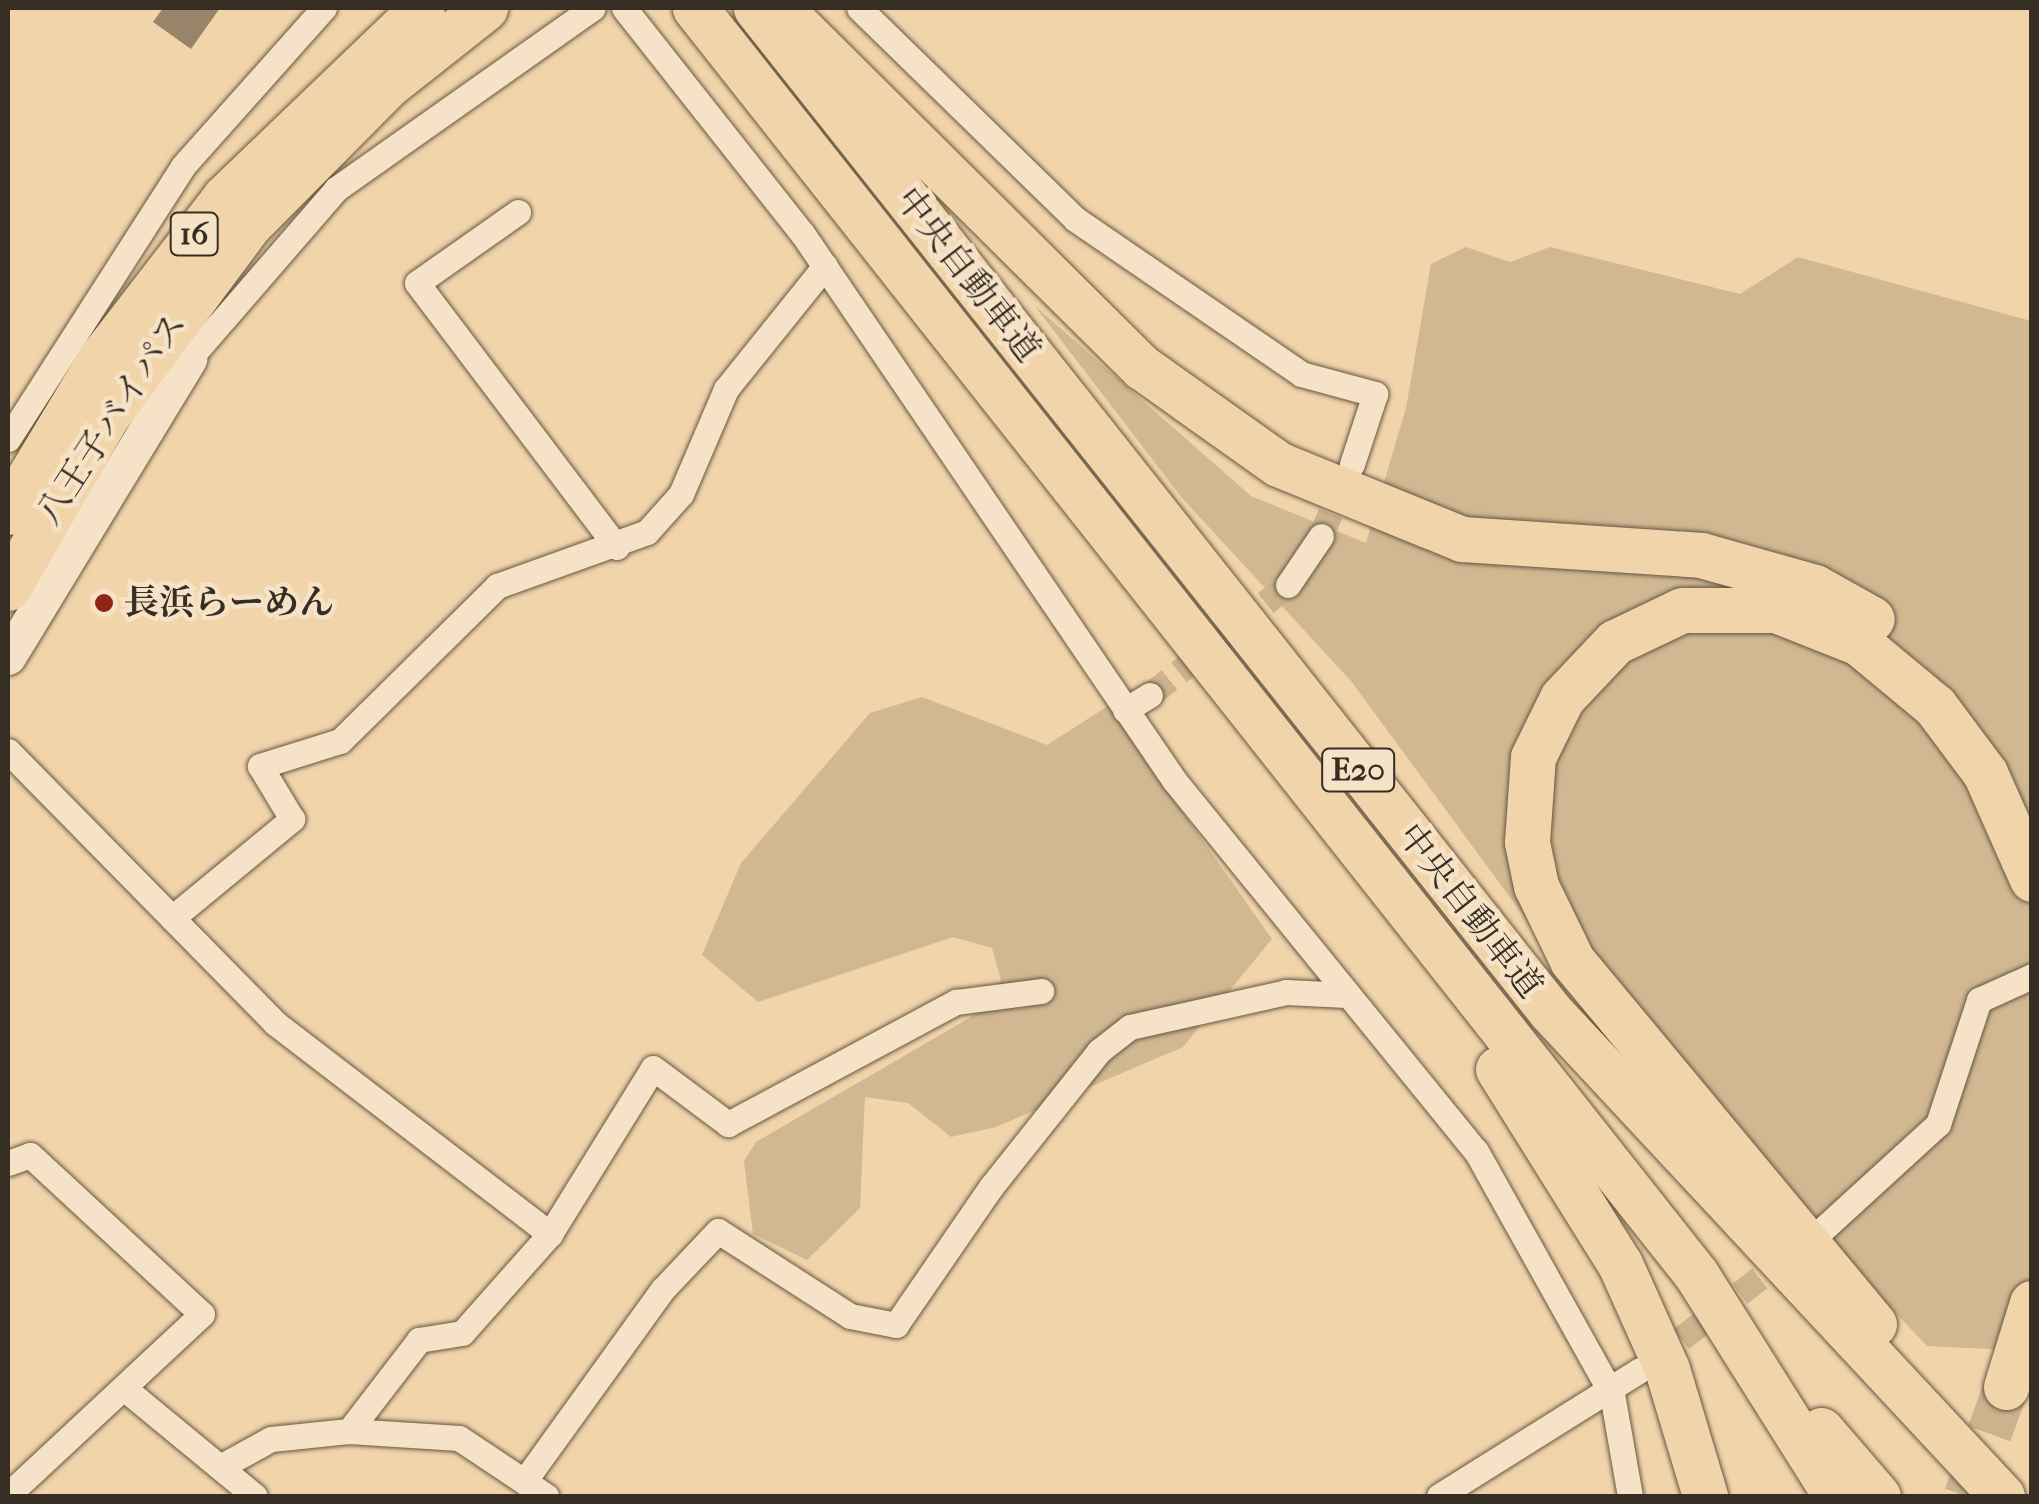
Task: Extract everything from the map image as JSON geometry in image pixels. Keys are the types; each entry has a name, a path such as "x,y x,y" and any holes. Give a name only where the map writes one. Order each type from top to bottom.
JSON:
{"highway":[{"name":"八王子バイパス","path":"10,506 138,274 282,135 422,8"},
{"name":"八王子バイパス","path":"8,588 312,158 484,8"},
{"name":"中央自動車道","path":"695,8 1738,1335 1836,1496"},
{"name":"中央自動車道","path":"756,8 1550,1011 2002,1496"},
{"path":"777,8 1078,308 1220,428 1382,513 1462,538 1701,554 1815,586 1933,668 1989,736 2032,812"},
{"path":"1096,516 1558,1157 1652,1334 1705,1496"},
{"path":"2022,1496 1572,960 1536,886 1526,842 1533,756 1562,698 1616,642 1682,610 1776,610 1859,642 1934,706 1986,773 2032,879"},
{"path":"2020,1395 2032,1303"},
{"path":"1738,1335 1878,1496"}],"street":[{"path":"8,439 138,274 182,166 324,8"},
{"path":"8,658 174,349 336,189 593,8"},
{"path":"624,8 825,266 1125,710 1348,995 1476,1151 1612,1394 1630,1496"},
{"path":"858,8 1074,219 1302,374 1376,394 1352,464"},
{"path":"518,212 417,282 618,547"},
{"path":"172,918 292,819 260,766 340,741 497,586 618,547 647,532 681,494 726,389 825,266"},
{"path":"1288,585 1320,536"},
{"path":"1125,710 1150,695"},
{"path":"8,751 276,1023 550,1234"},
{"path":"1823,1229 1938,1124 1973,1009 2019,979"},
{"path":"349,1432 419,1340 462,1334 550,1234 653,1068 728,1124 956,1002 1041,991"},
{"path":"528,1476 663,1290 718,1231 850,1316 896,1325 991,1187 1099,1051 1130,1027 1286,992 1348,995"},
{"path":"8,1163 30,1155 202,1314 126,1390 8,1495"},
{"path":"1439,1496 1612,1394 1640,1370"},
{"path":"126,1390 256,1496"},
{"path":"220,1467 271,1439 349,1432 459,1438 528,1476 546,1496"}],"shaded area":[{"path":"1466,247 1510,262 1550,247 1740,294 1798,257 2031,321 2031,1351 1927,1346 1537,934 1351,681 1182,498 1034,305 1251,496 1366,543 1406,408 1431,264"},
{"path":"922,697 1047,745 1108,706 1272,939 1183,1047 996,1127 951,1137 908,1103 865,1097 860,1208 807,1260 753,1234 744,1161 756,1142 971,1017 1001,980 992,948 953,937 758,1002 702,955 741,863 870,713"}],"building":[{"path":"163,8 220,8 191,49 153,22"}],"tunnel":[{"path":"1321,536 1344,481"},
{"path":"1150,695 1288,585"},
{"path":"1652,1361 1791,1254"},
{"path":"1966,1496 2006,1387"}],"place":[{"name":"長浜らーめん","path":"104,603"}]}
